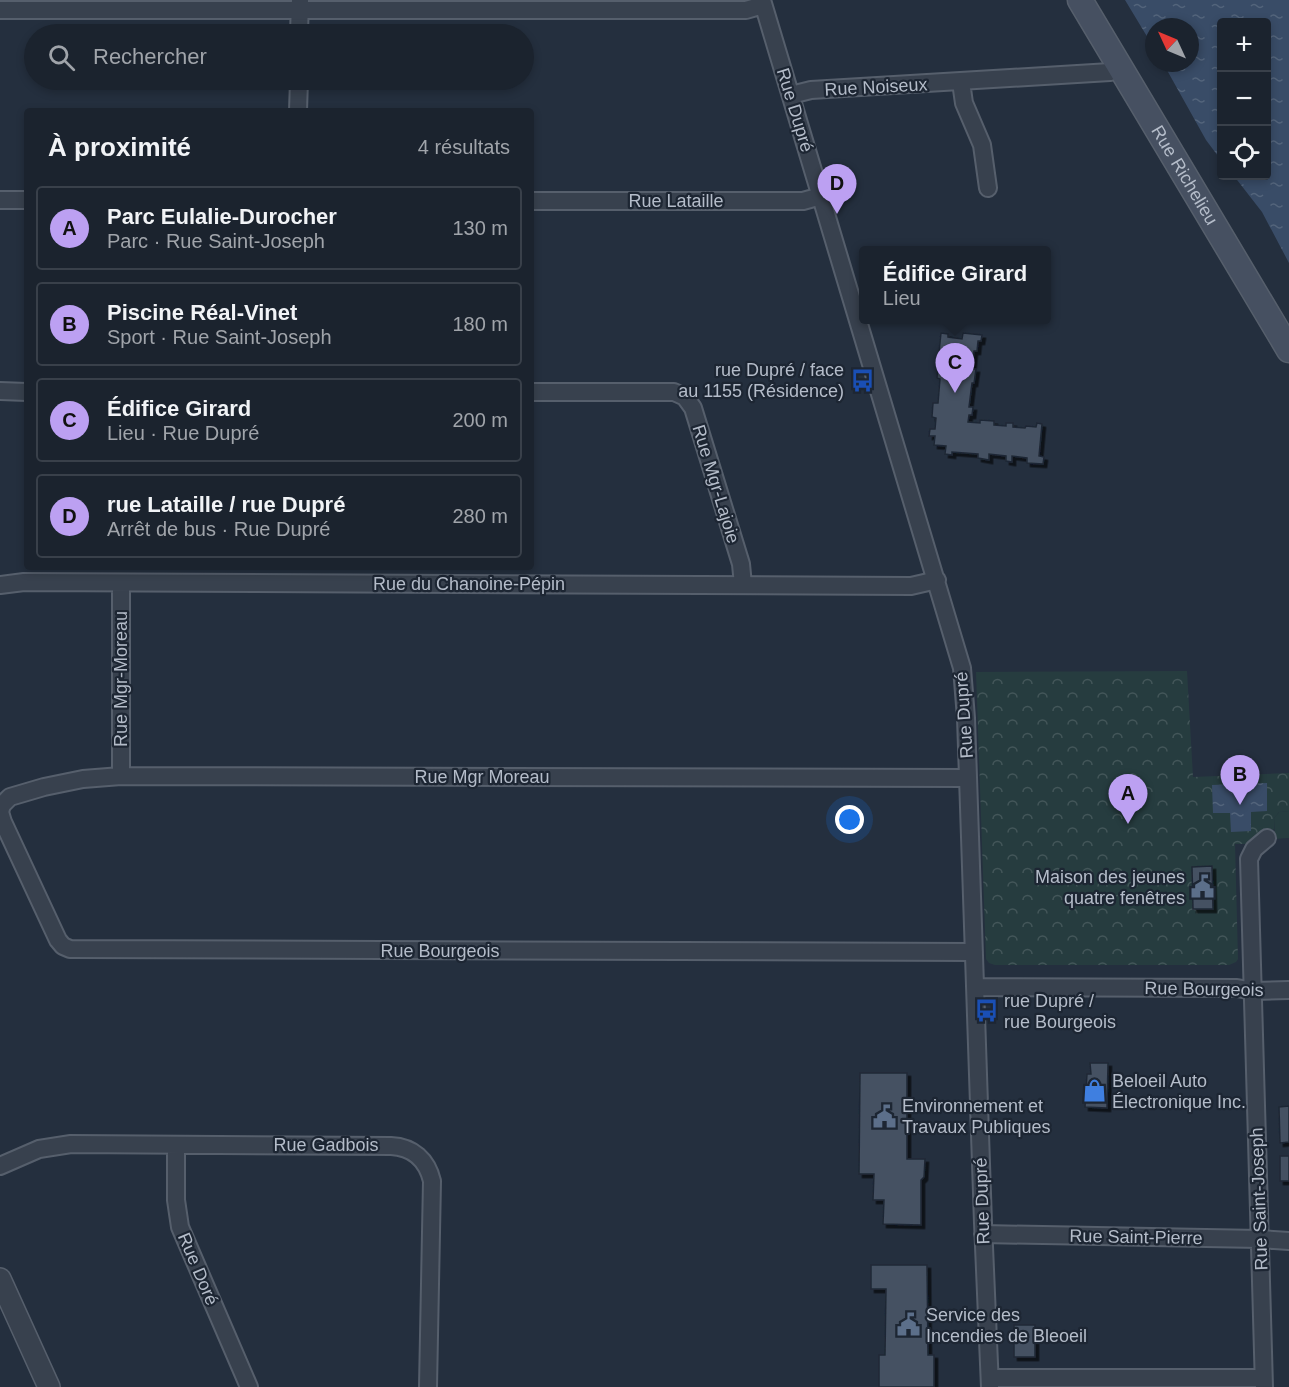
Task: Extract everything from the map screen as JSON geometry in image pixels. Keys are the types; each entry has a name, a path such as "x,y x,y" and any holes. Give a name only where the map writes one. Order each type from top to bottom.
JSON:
{"main road":[{"name":"Rue Richelieu","path":"1080,0 1289,350"}],"street":[{"path":"0,10 300,5 746,10 763,3"},
{"name":"Rue Dupré","path":"763,3 962,668 966,718 990,1382"},
{"path":"300,5 300,24"},
{"name":"Rue Noiseux","path":"791,95 811,90 1110,72 1120,68"},
{"path":"961,82 964,103 982,145 988,188"},
{"path":"298,108 299,90"},
{"name":"Rue Lataille","path":"534,201 803,201 820,196"},
{"path":"0,200 24,200"},
{"path":"0,392 24,392"},
{"name":"Rue Mgr-Lajoie","path":"534,392 674,392 685,397 693,408 741,564 743,585"},
{"name":"Rue du Chanoine-Pépin","path":"0,585 24,582 911,586 937,580"},
{"name":"Rue Mgr-Moreau","path":"121,583 121,776"},
{"name":"Rue Mgr Moreau","path":"2,805 10,797 28,791 69,782 121,776 968,778"},
{"name":"Rue Bourgeois","path":"2,805 0,812 2,819 28,878 58,940 70,949 974,952"},
{"name":"Rue Saint-Joseph","path":"1263,1382 1249,859 1254,849 1267,838"},
{"name":"Rue Bourgeois","path":"975,987 1289,990"},
{"name":"Rue Gadbois","path":"0,1166 29,1153 60,1145 391,1146 409,1150 419,1156 426,1165 432,1181 428,1387"},
{"name":"Rue Doré","path":"176,1145 176,1200 180,1227 249,1387"},
{"name":"Rue Saint-Pierre","path":"983,1234 1289,1241"},
{"path":"0,1279 48,1387"},
{"path":"990,1382 1263,1382"}],"green space":[{"path":"1187,671 1193,777 1289,773 1289,811 1279,812 1274,818 1274,829 1252,844 1235,844 1238,959 1236,962 1229,965 995,965 989,963 986,959 976,672"},
{"path":"1289,811 1289,838 1275,839 1274,818 1279,812"}],"water":[{"path":"1125,0 1289,0 1289,263 1262,212 1237,180 1271,180 1271,18 1217,18 1217,155 1206,140 1168,72 1199,72 1199,18 1145,18 1145,33"},
{"path":"1267,783 1267,811 1251,812 1251,831 1231,832 1230,813 1213,813 1212,785"}],"building":[{"path":"941,333 948,334 948,337 962,339 963,333 982,335 981,341 978,341 977,351 974,351 972,369 976,369 969,407 973,407 968,422 994,421 994,425 1006,426 1006,423 1013,423 1013,427 1025,428 1026,426 1036,427 1037,423 1042,424 1039,456 1044,457 1043,464 1027,463 1027,458 1012,456 1012,462 1006,461 1006,456 989,454 989,460 978,458 978,454 952,452 952,455 945,454 946,446 934,445 935,436 929,436 930,429 935,429 936,418 932,417 933,403 938,403 940,379 937,378 938,366 942,366 943,353 939,352"},
{"path":"1212,866 1213,909 1193,909 1192,867"},
{"path":"1090,1063 1108,1063 1107,1108 1085,1107 1087,1074 1091,1074"},
{"name":"Environnement et Travaux Publiques","path":"860,1073 907,1073 907,1159 925,1159 924,1177 921,1180 921,1225 883,1224 884,1200 873,1200 874,1174 859,1174"},
{"path":"1289,1106 1289,1142 1280,1143 1279,1107"},
{"path":"1280,1156 1289,1156 1289,1181 1280,1181"},
{"path":"871,1265 927,1265 928,1355 934,1355 934,1387 879,1387 879,1355 885,1355 886,1289 871,1289"},
{"path":"1014,1325 1035,1325 1035,1357 1014,1357"}],"place":[{"name":"rue Lataille / rue Dupré","path":"837,214"},
{"name":"rue Dupré / face au 1155 (Résidence)","path":"862,380"},
{"name":"Édifice Girard","path":"955,393"},
{"name":"Piscine Réal-Vinet","path":"1240,805"},
{"name":"Parc Eulalie-Durocher","path":"1128,824"},
{"name":"Maison des jeunes quatre fenêtres","path":"1203,887"},
{"name":"rue Dupré / rue Bourgeois","path":"986,1011"},
{"name":"Beloeil Auto Électronique Inc.","path":"1094,1091"},
{"name":"Environnement et Travaux Publiques","path":"884,1116"},
{"name":"Service des Incendies de Bleoeil","path":"908,1325"}]}
